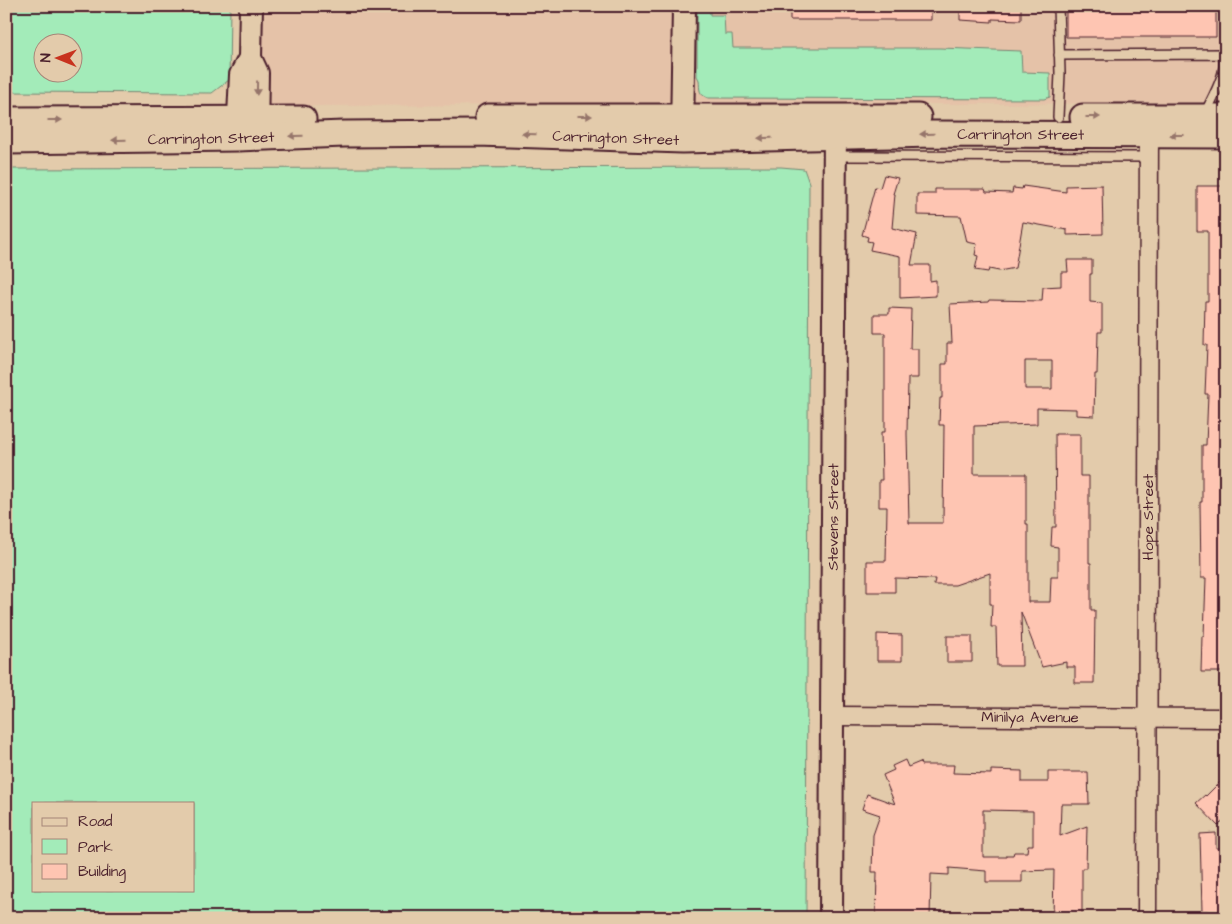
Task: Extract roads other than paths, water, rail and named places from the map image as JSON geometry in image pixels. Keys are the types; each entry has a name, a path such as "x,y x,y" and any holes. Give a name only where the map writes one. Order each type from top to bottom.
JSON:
{"main road":[{"name":"Carrington Street","path":"835,136 1058,117 1149,136 1215,117"},
{"name":"Carrington Street","path":"6,120 247,129 682,128 835,136 933,134 1226,135"},
{"name":"Carrington Street","path":"6,141 247,129"}],"street":[{"path":"247,129 257,73 250,58 251,6"},
{"path":"682,128 684,6"},
{"name":"Stevens Street","path":"831,918 835,136"},
{"name":"Hope Street","path":"1147,918 1149,136"},
{"name":"Minilya Avenue","path":"832,716 1226,718"}],"lane":[{"path":"1058,7 1060,72 1058,117"},
{"path":"1059,55 1223,55 1225,59 1224,68 1215,117"}]}
